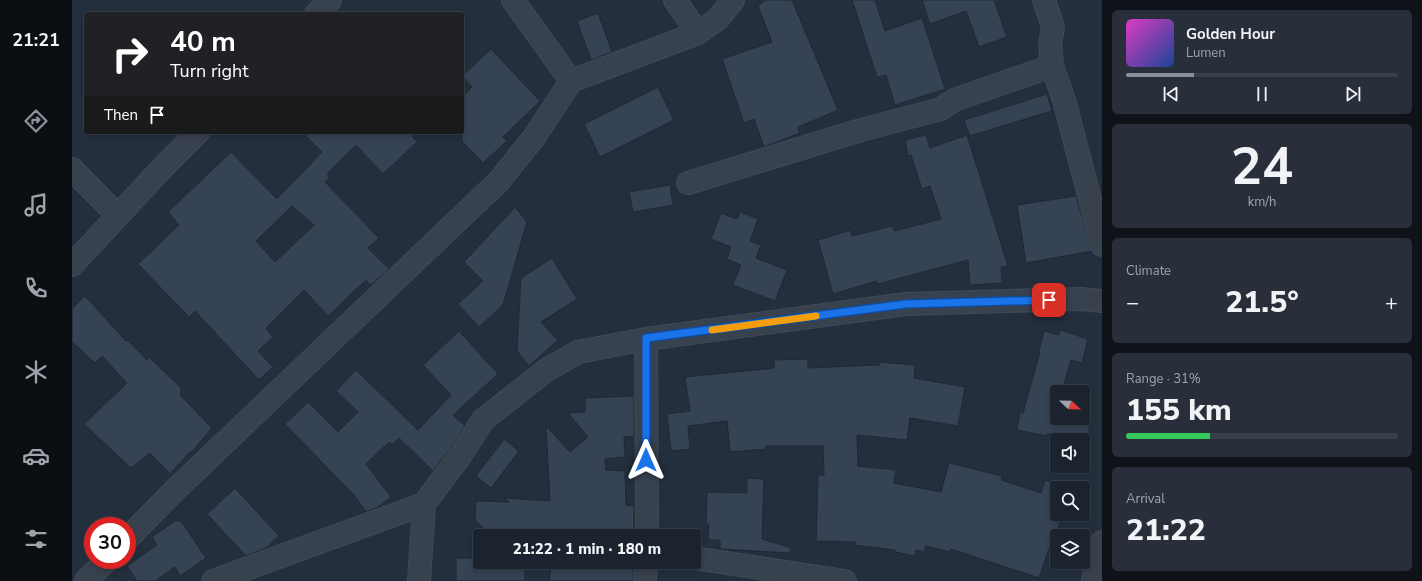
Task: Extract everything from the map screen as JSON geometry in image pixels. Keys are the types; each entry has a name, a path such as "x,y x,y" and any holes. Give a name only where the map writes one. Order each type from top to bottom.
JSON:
{"street":[{"path":"318,12 330,0"},
{"path":"513,0 571,81"},
{"path":"675,0 698,33"},
{"path":"136,530 499,181 535,136 571,81 698,33 718,19 733,0"},
{"path":"1044,0 1053,27 1050,44 1052,66 1064,100 1102,244"},
{"path":"688,183 861,130 941,109 954,100 1052,66"},
{"path":"72,265 196,134"},
{"path":"72,169 118,216"},
{"path":"213,581 424,504 460,456 483,420 539,376 578,352 646,338 906,304 1081,299 1102,301"},
{"path":"646,338 647,529"},
{"path":"419,581 424,504"},
{"path":"1093,581 1102,542"},
{"path":"701,559 845,581"},
{"path":"86,581 98,569"},
{"path":"645,581 646,569"}],"building":[{"path":"765,0 792,0 838,110 798,127 800,133 764,147 754,119 744,123 722,59 772,42 758,6"},
{"path":"852,0 875,0 885,31 922,18 945,89 895,105 886,75 877,77"},
{"path":"922,0 994,0 1007,37 979,47 966,11 930,24"},
{"path":"598,13 612,52 591,60 577,21"},
{"path":"491,49 540,101 503,137 507,141 483,163 462,141 462,134 464,134 464,94 472,87 464,78 464,74"},
{"path":"658,87 674,120 600,157 584,124"},
{"path":"1047,94 1052,111 970,136 964,120"},
{"path":"304,134 411,134 417,142 383,174 356,145 327,174 330,177 325,182 379,238 368,248 389,269 371,285 366,280 328,316 304,290 266,328 273,337 258,351 273,367 259,380 195,311 189,317 138,264 179,225 168,212 231,152 277,199 322,152","holes":["292,206 314,225 275,262 256,241"]},
{"path":"926,135 930,148 967,135 1008,266 1001,267 1002,283 970,285 968,260 878,284 877,281 833,294 818,240 851,230 852,236 892,226 895,231 941,219 930,186 922,189 911,155 908,156 905,140"},
{"path":"670,185 673,205 633,212 629,192"},
{"path":"1076,196 1092,251 1026,263 1017,205"},
{"path":"515,207 527,222 503,305 479,327 458,304 483,281 464,262"},
{"path":"740,212 758,219 750,241 761,245 756,258 787,270 775,301 733,285 741,265 727,259 731,247 711,239 721,213 737,219"},
{"path":"552,258 577,299 541,322 558,340 529,366 517,351 521,278"},
{"path":"85,296 126,341 127,340 147,360 149,357 181,388 181,396 212,428 191,453 190,452 170,474 150,453 131,468 84,424 127,383 102,356 95,363 72,342 72,309"},
{"path":"1060,330 1088,339 1082,363 1071,360 1064,385 1050,385 1050,425 1089,425 1089,433 1050,433 1047,434 1047,436 1017,430 1020,412 1023,413 1040,352 1044,331 1059,335"},
{"path":"459,331 498,374 453,415 465,426 433,471 399,438 393,445 389,442 366,464 391,497 378,507 366,512 354,495 285,424 308,402 338,432 358,412 336,391 356,370 418,430 451,395 423,365"},
{"path":"808,359 808,368 879,365 879,362 915,365 914,378 965,387 958,426 910,418 907,440 857,435 858,466 896,470 894,483 941,492 949,463 1002,476 1001,480 1041,493 1045,480 1050,482 1050,521 1061,521 1058,529 1050,529 1050,546 1039,578 951,549 950,552 926,546 924,552 916,550 915,556 895,552 895,550 855,545 855,542 816,541 818,475 824,475 823,446 766,446 766,449 730,452 727,421 688,426 690,449 671,451 667,414 690,411 685,377 774,368 774,360"},
{"path":"634,396 634,436 624,437 625,457 605,459 606,470 625,471 626,505 634,506 634,529 483,529 483,527 475,521 476,501 509,502 504,498 550,501 546,426 570,452 588,437 568,413 585,412 585,398"},
{"path":"504,439 519,451 491,488 476,476"},
{"path":"747,478 764,479 762,539 791,548 790,553 720,549 720,540 708,540 709,524 706,524 707,492 747,493"},
{"path":"235,488 279,536 266,548 246,556 207,514"},
{"path":"175,521 181,521 206,558 180,576 175,567 155,581 137,581 129,569 136,569 136,560 157,545 152,537"},
{"path":"456,558 473,558 473,569 525,569 525,581 456,581"},
{"path":"551,569 633,569 633,581 549,581"}],"slow traffic":[{"path":"712,330 816,316"}],"route":[{"path":"646,460 646,338 906,304 1049,300"}]}
